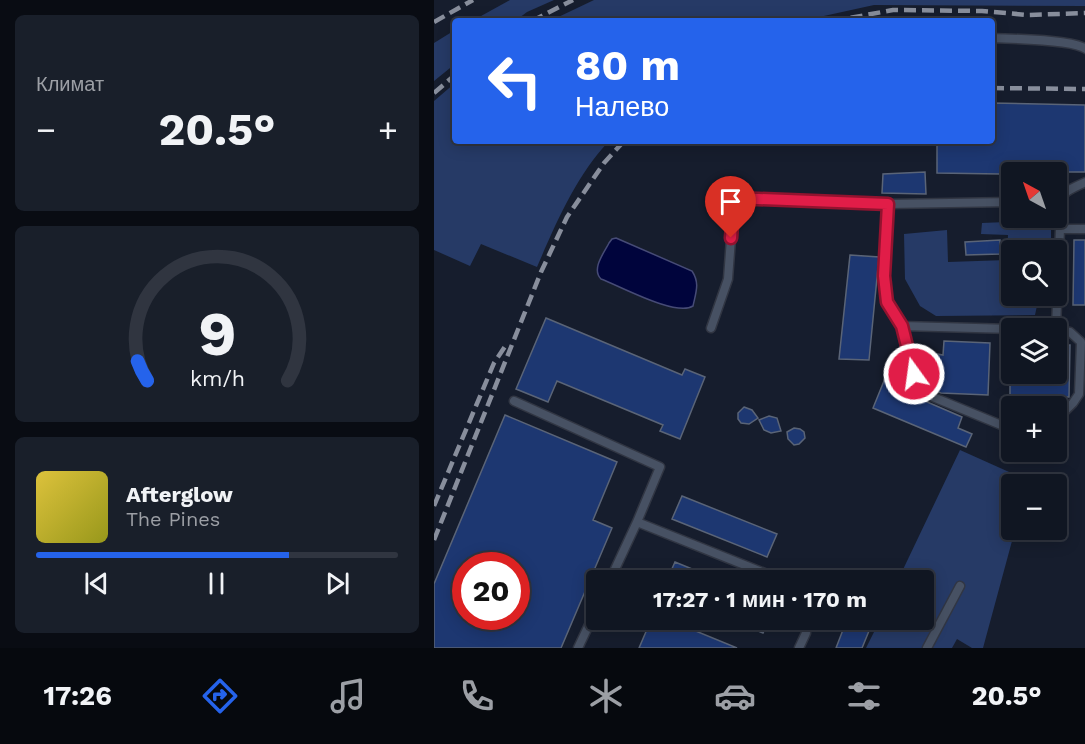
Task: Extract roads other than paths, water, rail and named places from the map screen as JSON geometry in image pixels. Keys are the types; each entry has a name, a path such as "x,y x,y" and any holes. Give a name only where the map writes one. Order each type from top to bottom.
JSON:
{"lane":[{"path":"995,38 1059,42 1082,46 1085,49"},
{"path":"1067,189 1085,182"},
{"path":"711,328 728,279 734,198 888,204 1001,202"},
{"path":"888,204 884,276 887,302 902,326 914,374 928,395 1001,425"},
{"path":"1056,318 1060,229 1085,229"},
{"path":"902,326 1001,329"},
{"path":"1067,331 1081,342 1079,394 1067,409"},
{"path":"514,402 660,467 615,570"},
{"path":"637,522 757,570"},
{"path":"927,648 960,586"},
{"path":"578,648 587,630"},
{"path":"800,648 806,630"}],"railway":[{"path":"434,22 473,0"},
{"path":"538,18 573,0"},
{"path":"849,18 893,10 982,11 1028,15 1086,13"},
{"path":"434,93 452,78"},
{"path":"995,88 1086,89"},
{"path":"434,540 541,272 567,217 604,163 621,144"},
{"path":"434,506 494,363 506,345"}]}
